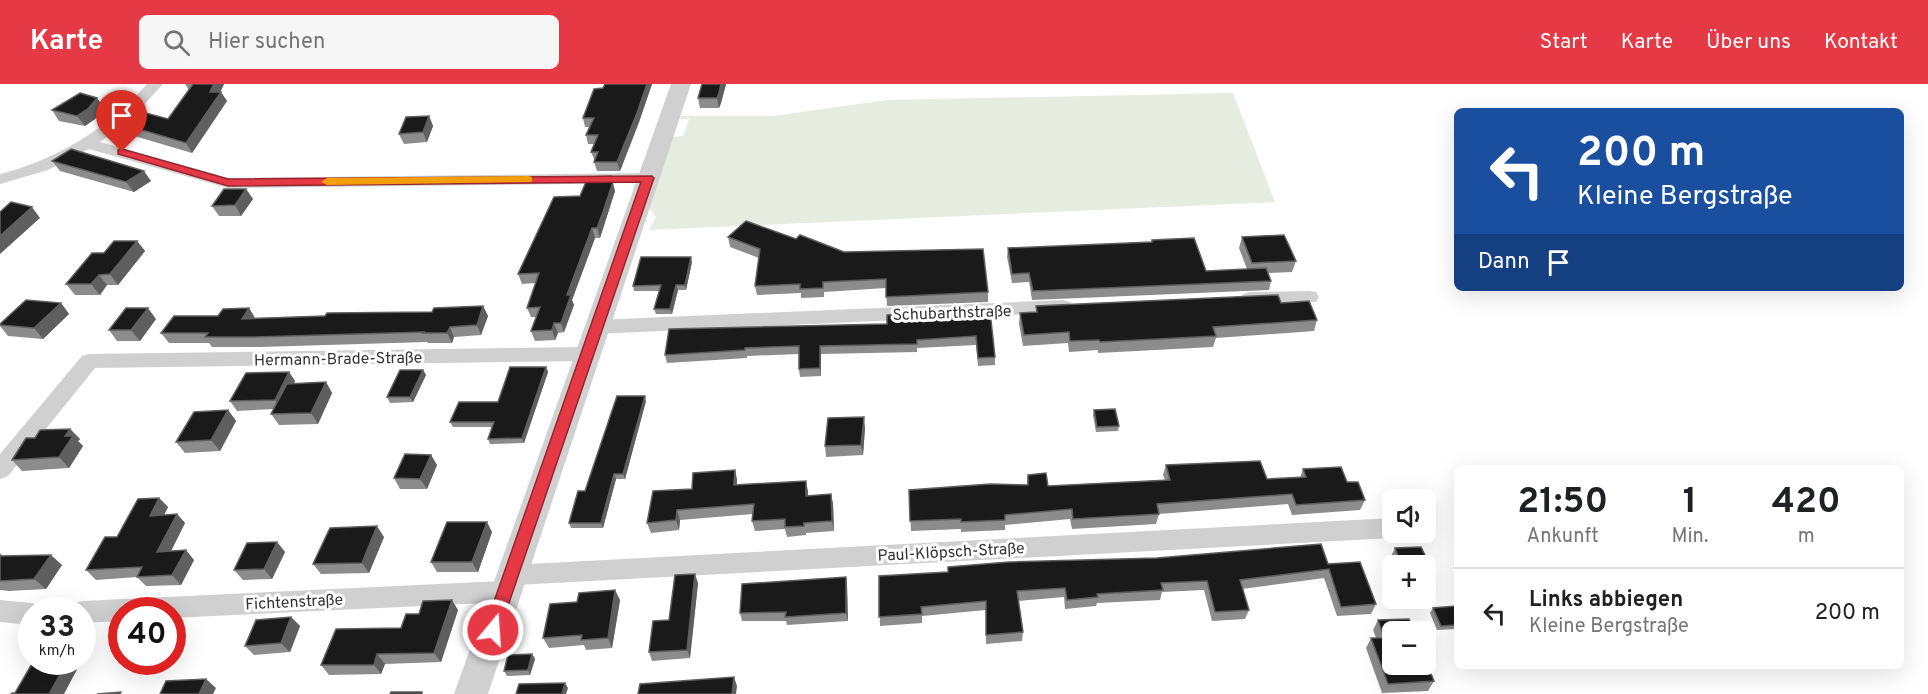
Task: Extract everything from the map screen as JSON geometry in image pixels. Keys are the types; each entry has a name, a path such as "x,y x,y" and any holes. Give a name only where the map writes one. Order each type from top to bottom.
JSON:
{"street":[{"path":"0,179 26,174 61,159 130,111 155,84"},
{"path":"471,694 586,354 681,84"},
{"path":"86,143 228,183 648,178"},
{"path":"1226,300 1309,297"},
{"name":"Schubarthstraße","path":"596,327 1084,306"},
{"name":"Hermann-Brade-Straße","path":"0,470 89,361 586,354"},
{"name":"Paul-Klöpsch-Straße","path":"508,583 1382,529"},
{"name":"Fichtenstraße","path":"96,611 508,583"},
{"path":"0,611 18,613"}],"shaded area":[{"path":"1233,93 1275,202 649,230 656,217 648,206 671,137 683,136 689,119 680,119 681,116 773,116 887,100"}],"building":[{"path":"193,84 214,84 210,92 221,92 186,143 125,125 146,113 168,119"},
{"path":"605,84 647,84 617,162 594,162 598,152 591,152 598,135 586,135 594,118 583,118 594,89 603,88"},
{"path":"702,84 721,84 717,98 698,98"},
{"path":"80,93 97,98 88,109 77,116 52,110"},
{"path":"429,116 423,132 399,134 406,117"},
{"path":"71,149 144,171 126,182 52,161"},
{"path":"611,176 609,182 613,182 603,212 597,228 592,228 567,295 571,295 561,323 554,323 552,330 531,331 540,307 527,308 539,273 518,274 554,197 580,196 588,177"},
{"path":"224,189 246,189 235,205 212,206"},
{"path":"11,202 32,207 0,236 0,212"},
{"path":"746,221 796,239 800,235 844,252 983,249 988,292 886,297 886,279 823,282 823,288 800,289 800,284 755,286 760,249 728,237"},
{"path":"1284,235 1296,261 1252,263 1242,237"},
{"path":"1194,238 1206,271 1266,268 1271,281 1033,291 1029,273 1012,274 1008,248 1152,242 1152,240"},
{"path":"114,241 137,241 110,274 99,275 91,284 66,284 92,253 104,253"},
{"path":"641,257 691,257 685,285 676,285 670,309 654,309 661,285 633,286"},
{"path":"1278,295 1281,303 1309,301 1317,320 1213,327 1216,336 1100,342 1099,340 1070,341 1069,332 1024,335 1020,313 1037,312 1036,306"},
{"path":"26,300 61,303 34,328 0,325 0,324"},
{"path":"483,306 477,325 450,327 447,333 205,337 208,333 161,333 174,316 218,316 223,309 249,308 242,319 325,316 327,313 432,312 434,308"},
{"path":"126,308 148,308 131,330 109,330"},
{"path":"990,311 995,357 978,358 976,336 917,340 917,344 820,346 820,368 799,369 799,346 665,355 669,329 887,324 887,315"},
{"path":"510,367 546,367 522,438 488,439 494,422 450,422 459,402 498,402"},
{"path":"400,370 423,370 410,397 387,397"},
{"path":"289,372 275,400 230,401 246,373"},
{"path":"326,382 311,413 271,414 287,384"},
{"path":"617,396 645,396 623,474 614,474 601,523 569,523 578,491 585,491"},
{"path":"1115,409 1119,426 1097,427 1094,410"},
{"path":"228,410 211,440 176,442 194,412"},
{"path":"864,417 861,445 825,446 828,418"},
{"path":"70,429 65,436 73,436 59,457 12,460 26,438 35,438 40,430"},
{"path":"405,454 431,455 420,479 394,478"},
{"path":"1260,461 1267,479 1306,477 1303,469 1341,467 1347,482 1358,482 1365,500 1296,505 1292,494 1157,504 1159,514 1073,519 1072,509 1005,515 1005,520 910,521 909,490 990,484 1028,485 1028,475 1046,473 1048,486 1170,480 1166,465"},
{"path":"735,470 734,485 806,481 806,496 831,494 832,521 785,527 785,519 752,521 754,504 677,510 676,520 647,523 653,491 692,489 693,473"},
{"path":"159,498 150,516 177,514 157,552 186,550 172,575 137,577 142,567 86,570 105,537 117,537 138,499"},
{"path":"447,522 487,522 472,562 431,562"},
{"path":"377,526 362,563 313,564 330,528"},
{"path":"277,542 264,569 234,570 247,543"},
{"path":"1321,544 1328,564 1360,562 1376,604 1341,607 1329,569 1240,580 1249,610 1215,612 1207,581 1161,583 1163,590 1097,594 1098,597 1067,600 1065,588 1017,591 1023,632 986,635 986,601 921,607 922,614 879,617 879,576 948,572 948,567 1009,562 1157,558"},
{"path":"1421,547 1425,555 1398,555 1395,548"},
{"path":"51,555 34,579 0,581 0,556"},
{"path":"695,574 687,650 649,652 653,621 669,620 675,575"},
{"path":"846,577 846,613 785,617 786,612 740,613 742,584"},
{"path":"615,590 608,638 581,640 582,635 543,638 550,604 577,602 579,593"},
{"path":"452,600 434,653 377,654 374,665 321,665 336,629 401,628 406,614 419,614 423,601"},
{"path":"1454,606 1454,625 1441,626 1433,609"},
{"path":"291,617 281,643 245,646 256,620"},
{"path":"1409,619 1410,621 1382,621 1382,632 1378,620"},
{"path":"1371,638 1382,638 1382,668"},
{"path":"532,654 528,670 504,671 508,655"},
{"path":"25,675 60,675 49,694 11,694 15,693"},
{"path":"1385,675 1432,675 1434,681 1388,684"},
{"path":"734,677 732,694 638,694 640,684"},
{"path":"206,679 199,694 160,694 166,681"},
{"path":"565,683 562,694 516,694 519,684"},
{"path":"121,692 120,694 97,694"},
{"path":"391,692 422,692 422,694 390,694"}],"slow traffic":[{"path":"327,182 528,179"}],"route":[{"path":"122,152 228,183 648,178 493,630"}]}
